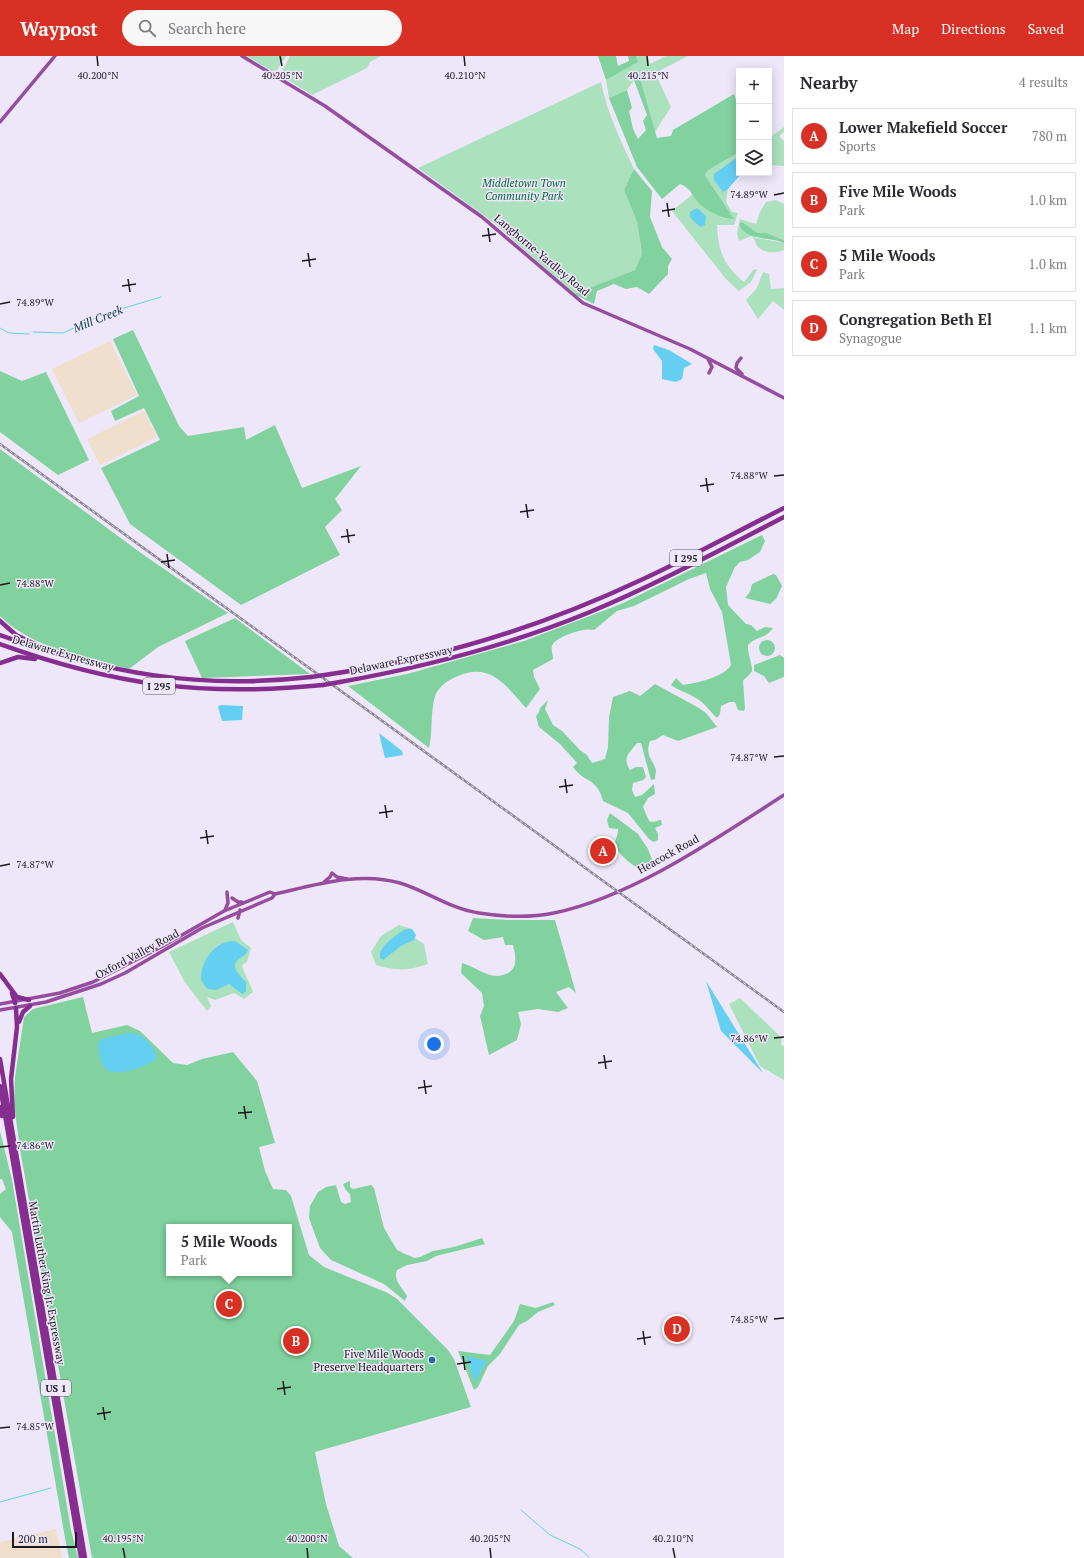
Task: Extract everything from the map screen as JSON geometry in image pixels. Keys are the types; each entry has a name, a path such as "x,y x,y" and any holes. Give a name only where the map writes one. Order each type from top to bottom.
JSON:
{"highway":[{"name":"Delaware Expressway","path":"63,655 105,667 146,675 203,681 259,682 311,677 388,664 438,653 548,619 652,575 784,508"},
{"name":"Delaware Expressway","path":"0,644 60,664 118,679 185,688 246,690 340,682 446,660 553,626 654,583 784,517"},
{"path":"0,621 20,637 63,655"},
{"name":"I 295","path":"0,635 63,655"},
{"path":"0,663 11,658 24,657 60,664"},
{"path":"0,974 19,998 29,1000"},
{"path":"12,991 15,1002"},
{"path":"17,1027 22,1012 30,1006"},
{"path":"14,1141 11,1079 17,1027 16,1008"},
{"name":"Martin Luther King Jr. Expressway","path":"0,1059 86,1558"},
{"name":"Martin Luther King Jr. Expressway","path":"0,1086 81,1558"},
{"path":"0,1107 12,1155"}],"main road":[{"path":"0,122 55,56"},
{"name":"Langhorne-Yardley Road","path":"242,56 325,106 482,217 582,302 704,356 784,398"},
{"path":"704,356 712,365 709,373"},
{"path":"741,358 737,363 736,368 745,377"},
{"name":"Heacock Road","path":"554,913 592,902 653,874 697,849 784,795"},
{"path":"322,884 332,873 338,877 350,880"},
{"name":"Oxford Valley Road","path":"0,1004 29,1000 68,991 93,982 161,947 224,911 270,892 275,894 322,884 369,879 391,881 418,890 464,911 514,916 554,913"},
{"path":"224,911 228,903 227,892"},
{"name":"Oxford Valley Road","path":"0,1010 30,1006 61,998 110,980 202,928 240,910 272,898 275,894"},
{"path":"232,898 238,902 247,901"},
{"path":"238,918 240,910"},
{"path":"15,1002 16,1008"}],"shaded area":[{"path":"110,341 137,395 79,423 52,369"},
{"path":"144,411 157,437 100,465 87,439"},
{"path":"56,1529 62,1558 0,1558 0,1542"}],"green space":[{"path":"246,56 286,56 277,70 272,71"},
{"path":"290,56 381,56 370,62 367,68 312,95 280,75"},
{"path":"598,56 616,56 618,66 629,61 628,56 636,56 638,62 606,80"},
{"path":"636,56 648,56 650,64 666,56 688,56 655,73 671,107 655,132 640,78 634,80 627,90 609,98 606,80 637,62"},
{"path":"640,78 657,138 671,136 673,130 734,94 736,100 736,154 707,171 705,175 734,219 722,217 705,208 687,188 680,184 662,199 637,167 609,98 627,90 632,108 629,111 633,129 638,139 646,130 643,121 647,115 634,80"},
{"name":"Middletown Town Community Park","path":"601,82 611,116 634,169 624,190 637,222 642,253 635,270 574,294 493,222 418,168"},
{"path":"784,127 784,132 779,136 784,141 784,166 772,165 772,136"},
{"path":"736,154 736,158 715,175 715,181 722,191 728,188 726,202 732,212 738,213 734,225 717,225 719,243 723,257 731,270 744,282 754,269 757,270 751,282 739,291 726,279 672,211 693,194 711,212 723,218 734,219 705,175 707,171"},
{"path":"634,169 652,191 650,217 662,247 672,259 668,266 668,274 649,294 637,287 626,289 614,284 597,291 594,304 574,294 635,270 642,253 637,222 624,190"},
{"path":"776,200 784,204 784,240 766,233 758,233 742,222 740,227 756,238 784,243 784,250 778,252 764,251 758,247 751,236 739,241 737,233 740,219 756,224 760,212 766,202"},
{"path":"742,222 758,233 766,233 784,240 784,243 747,234 742,230 739,224"},
{"path":"763,272 769,274 771,289 784,288 784,310 773,301 758,319 746,300 757,288"},
{"path":"133,330 179,426 188,436 244,427 246,440 275,425 302,488 361,466 335,499 342,510 325,527 340,555 241,605 130,524 101,468 160,440 144,408 115,421 111,411 139,396 113,339"},
{"path":"0,371 22,381 46,372 89,460 58,475 0,432"},
{"path":"0,449 141,553 228,613 158,647 129,669 78,656 44,644 28,637 13,627 0,616"},
{"path":"762,535 765,541 760,552 748,560 740,562 735,567 726,587 728,605 746,624 751,625 757,631 765,627 773,628 766,635 748,645 752,671 743,681 744,711 738,710 735,702 730,702 721,706 720,714 717,718 700,701 671,685 676,678 683,685 710,679 723,673 731,665 722,612 710,589 706,573 689,579 634,606 617,611 594,630 590,629 578,631 566,635 556,641 552,647 553,659 533,670 534,677 540,689 526,708 497,678 489,674 470,672 447,681 441,686 435,696 429,748 348,686 407,674 524,641 621,604"},
{"path":"773,574 776,575 782,586 776,599 770,604 745,598 750,592 752,584"},
{"path":"235,618 310,674 202,678 185,641"},
{"path":"764,640 770,640 775,645 773,654 770,656 764,656 759,651 759,645"},
{"path":"780,655 784,658 784,677 769,683 764,676 754,671 754,665"},
{"path":"655,684 699,708 706,713 717,727 678,741 663,735 650,741 648,750 656,770 655,779 651,780 641,743 637,743 629,753 627,762 630,770 636,767 643,767 646,777 643,780 633,783 632,790 635,797 642,795 654,784 655,794 648,798 643,807 649,821 652,822 661,820 662,825 655,828 658,834 658,840 654,842 649,839 628,813 603,801 594,784 581,776 573,767 577,763 560,744 539,727 536,716 540,708 548,700 545,709 553,725 562,731 580,750 587,755 592,763 605,759 608,747 609,717 613,697 630,691 640,696"},
{"path":"610,813 638,834 648,849 654,865 651,870 645,871 635,867 627,861 614,845 618,829 609,828 607,820"},
{"path":"596,836 618,854 610,865 588,847"},
{"path":"473,918 555,920 576,993 569,987 556,992 568,1008 558,1012 538,1009 518,1012 521,1024 517,1040 489,1055 480,1016 484,1006 482,993 461,973 462,963 490,975 496,976 508,973 514,967 515,956 513,945 505,945 503,937 484,940 468,931"},
{"path":"233,922 241,940 251,948 247,962 242,965 253,992 244,999 234,993 215,1000 207,997 211,1006 207,1011 184,981 169,952"},
{"path":"399,925 412,929 415,938 424,944 428,964 414,968 402,969 376,965 371,952 381,936"},
{"path":"83,997 92,1033 127,1025 140,1031 173,1063 187,1065 202,1059 233,1052 257,1081 275,1143 259,1147 265,1171 273,1189 286,1190 291,1196 309,1255 324,1267 388,1293 397,1299 448,1350 454,1359 471,1407 315,1452 326,1504 339,1546 353,1558 92,1558 20,1149 14,1104 15,1077 24,1017 33,1009"},
{"path":"740,998 782,1038 781,1045 784,1046 784,1080 760,1066 729,1004"},
{"path":"0,1131 12,1180 71,1530 78,1558 69,1558 12,1232 0,1217 0,1194 6,1189 2,1179 0,1179"},
{"path":"350,1181 350,1187 353,1189 371,1185 374,1188 384,1228 397,1250 405,1254 415,1258 420,1257 433,1251 454,1247 482,1238 485,1244 436,1256 427,1261 407,1265 397,1270 397,1281 407,1296 405,1301 384,1284 331,1260 320,1248 309,1218 310,1206 318,1192 326,1187 336,1185 341,1202 345,1204 351,1202 350,1194 345,1189 343,1184"},
{"path":"553,1302 555,1305 538,1312 527,1321 519,1325 500,1354 488,1366 478,1387 474,1390 458,1351 490,1355 514,1321 520,1304 536,1308"}],"water":[{"path":"736,158 736,176 739,176 727,190 723,192 714,180 714,174"},
{"path":"697,208 706,216 705,225 700,227 690,217 690,212"},
{"path":"654,345 669,350 692,364 684,368 682,379 676,382 662,379 662,361 653,349"},
{"path":"220,705 243,706 242,720 222,721 218,707"},
{"path":"379,733 402,751 403,755 385,758"},
{"path":"406,929 412,929 416,935 414,940 401,946 383,960 380,958 380,954 385,945 393,937"},
{"path":"235,941 248,950 236,962 235,965 237,971 246,982 246,992 242,994 229,984 216,990 207,989 201,980 201,973 206,959 215,948 221,944"},
{"path":"706,981 763,1073 721,1031"},
{"path":"128,1033 138,1034 144,1038 155,1051 156,1058 148,1064 133,1070 111,1072 107,1070 101,1061 98,1043 101,1039"},
{"path":"466,1356 487,1361 475,1382"}],"waterway":[{"name":"Mill Creek","path":"33,332 63,333 104,314 161,297"},
{"name":"Mill Creek","path":"0,328 9,333 29,334"},
{"path":"0,1502 51,1488"},
{"path":"521,1510 550,1535 580,1549 589,1557"}],"railway":[{"path":"0,444 784,1012"}],"place":[{"name":"Lower Makefield Soccer","path":"603,851"},
{"name":"5 Mile Woods","path":"229,1304"},
{"name":"Congregation Beth El","path":"677,1329"},
{"name":"Five Mile Woods","path":"296,1341"},
{"name":"Five Mile Woods Preserve Headquarters","path":"432,1360"}]}
